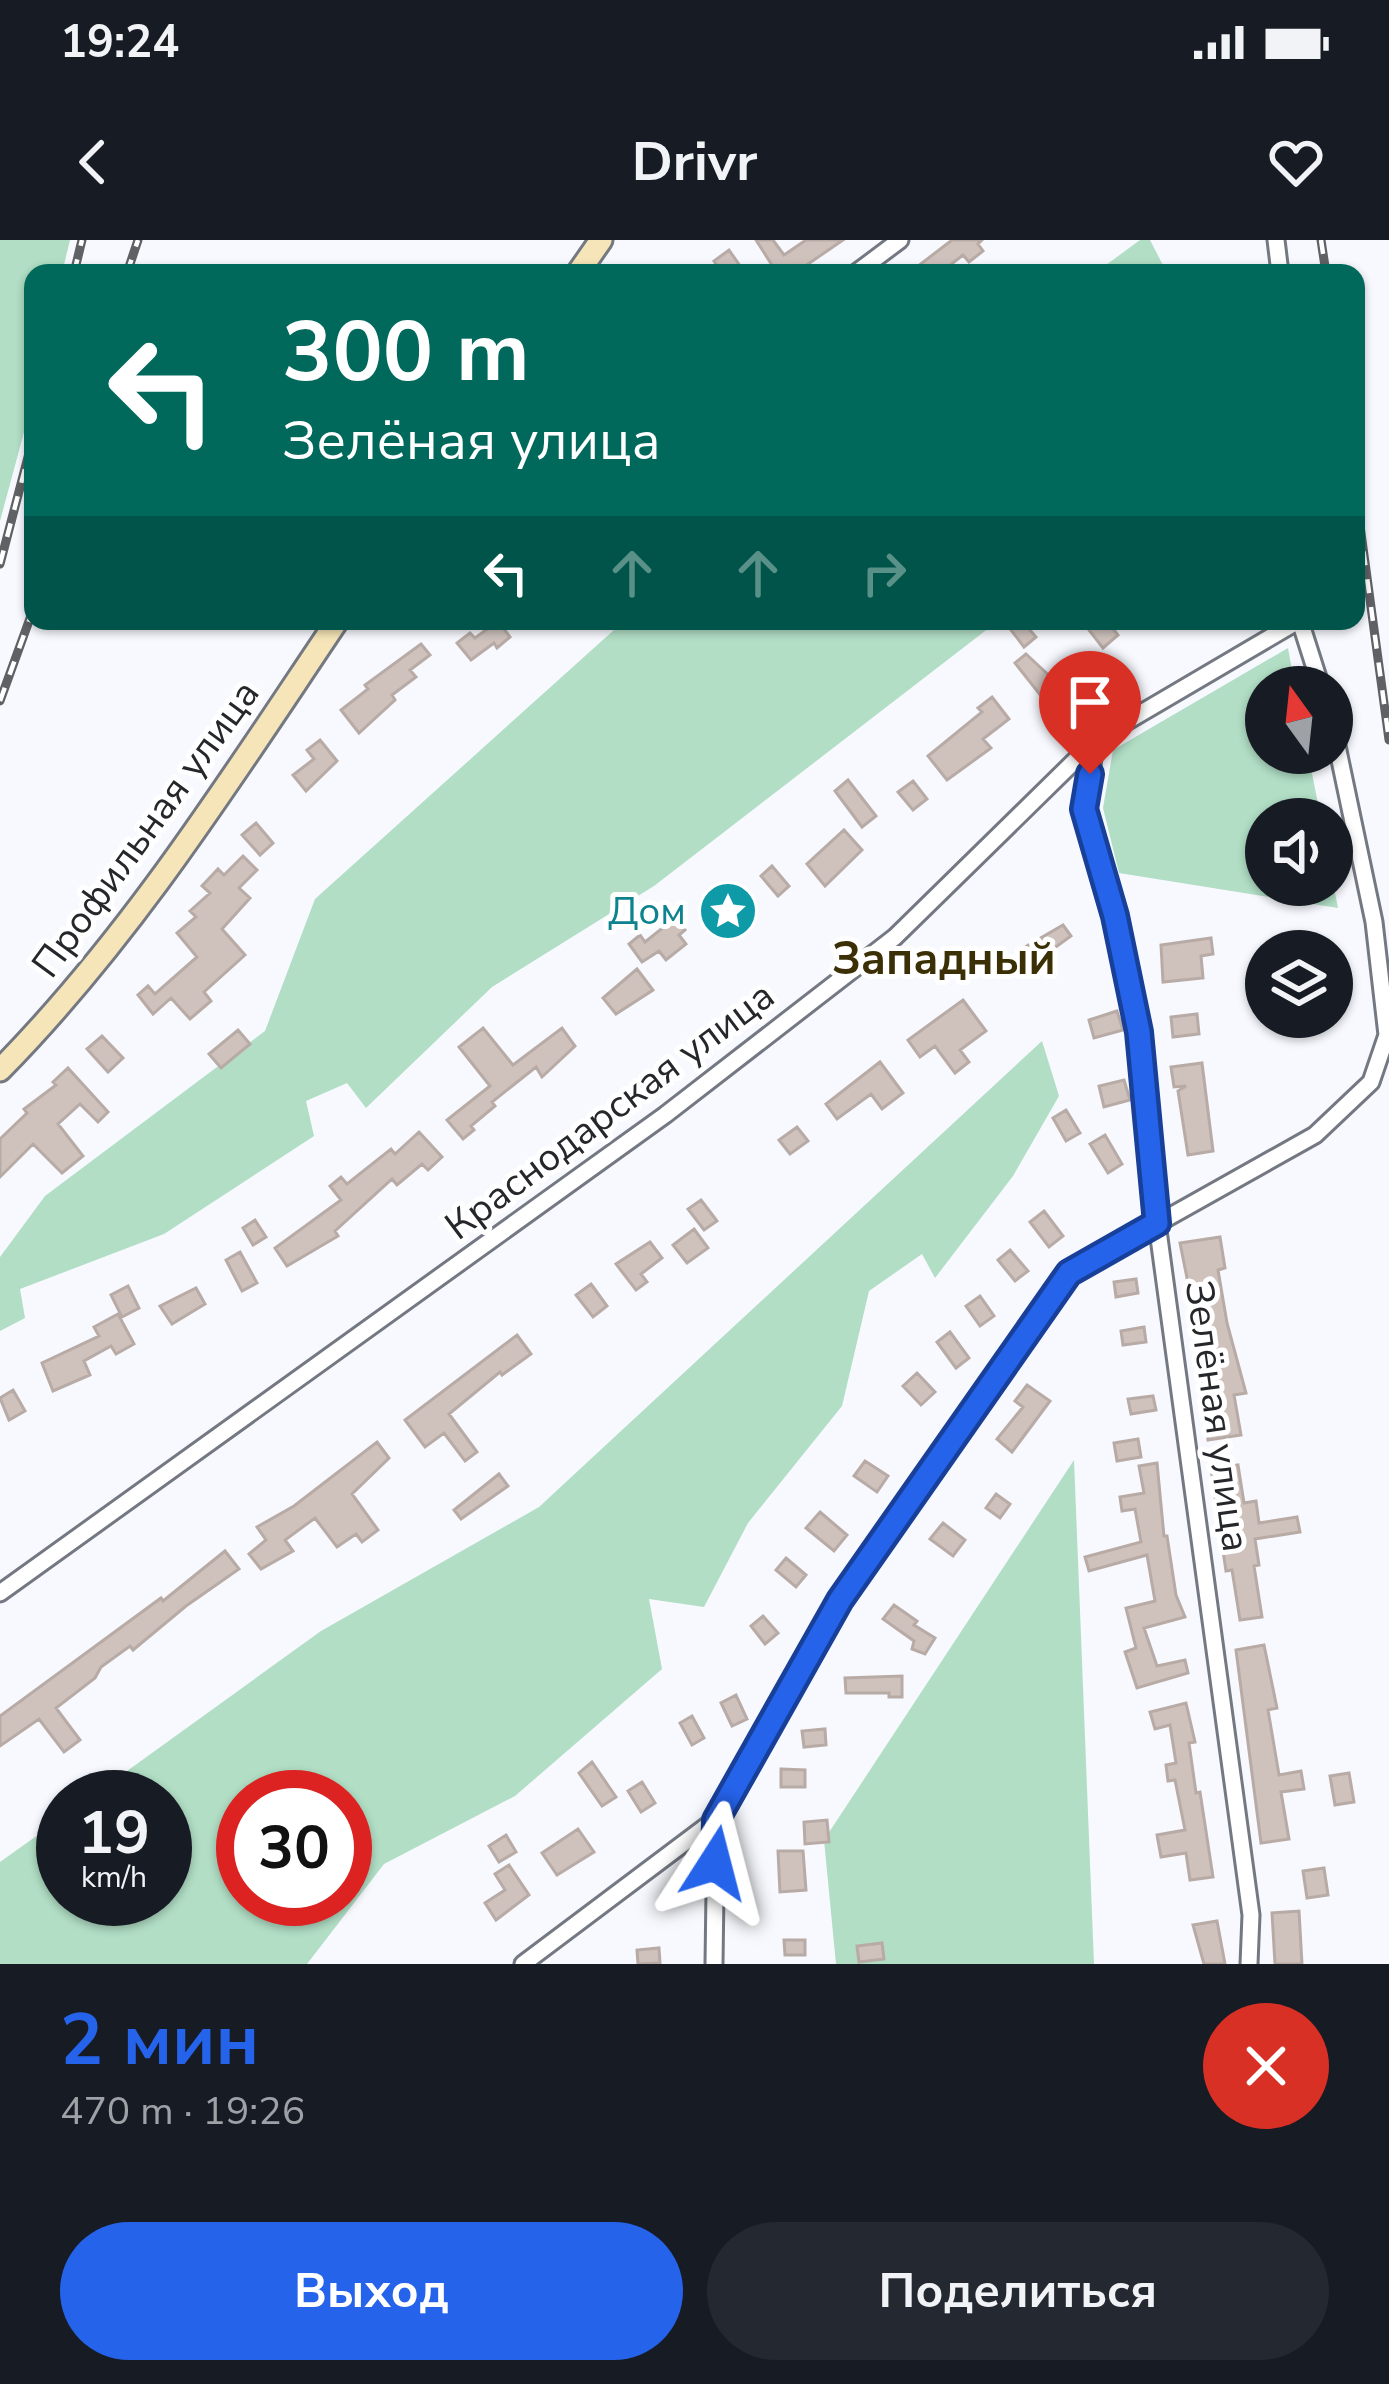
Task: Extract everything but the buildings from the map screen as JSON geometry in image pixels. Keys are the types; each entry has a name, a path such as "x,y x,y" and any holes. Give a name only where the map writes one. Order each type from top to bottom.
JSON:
{"main road":[{"name":"Профильная улица","path":"0,1070 60,1010 167,874 332,630"}],"street":[{"path":"868,264 900,240"},
{"name":"Краснодарская улица","path":"0,1593 664,1115 895,937 1096,739 1284,630"},
{"path":"1302,630 1314,666"},
{"name":"Зелёная улица","path":"1096,739 1084,809 1115,916 1139,1032 1157,1223 1251,1916 1249,1964"},
{"path":"523,1964 716,1820 840,1600 1069,1273 1315,1135 1371,1082 1387,1035 1374,922 1343,774"},
{"path":"714,1964 716,1820"}],"green space":[{"path":"0,240 70,240 64,264 24,264 24,432 0,521"},
{"path":"1140,240 1150,240 1162,264 1107,264"},
{"path":"614,630 986,630 654,886 492,987 366,1108 347,1083 306,1101 314,1136 164,1234 20,1289 25,1318 0,1331 0,1257 45,1196 265,1031 315,899"},
{"path":"1288,648 1291,666 1257,666"},
{"path":"1245,673 1245,774 1312,774 1317,798 1245,798 1245,893 1119,873 1103,808 1113,750"},
{"path":"1042,1041 1059,1096 1013,1176 935,1278 922,1254 869,1291 842,1406 748,1523 704,1607 649,1599 662,1669 515,1796 384,1864 372,1880 372,1770 216,1770 216,1926 336,1926 307,1964 0,1964 0,1862 36,1836 36,1926 192,1926 192,1770 128,1770 321,1631 539,1507"},
{"path":"1074,1460 1094,1964 836,1964 824,1840"}],"railway":[{"path":"76,264 82,240"},
{"path":"130,264 138,240"},
{"path":"1321,240 1325,264"},
{"path":"0,564 24,472"},
{"path":"1365,563 1389,740"},
{"path":"0,701 26,630"}],"place":[{"name":"Дом","path":"728,911"}],"district":[{"name":"Западный","path":"944,959"}],"route":[{"path":"715,1863 716,1820 840,1600 1069,1273 1157,1223 1139,1032 1115,916 1084,809 1090,774"}]}
